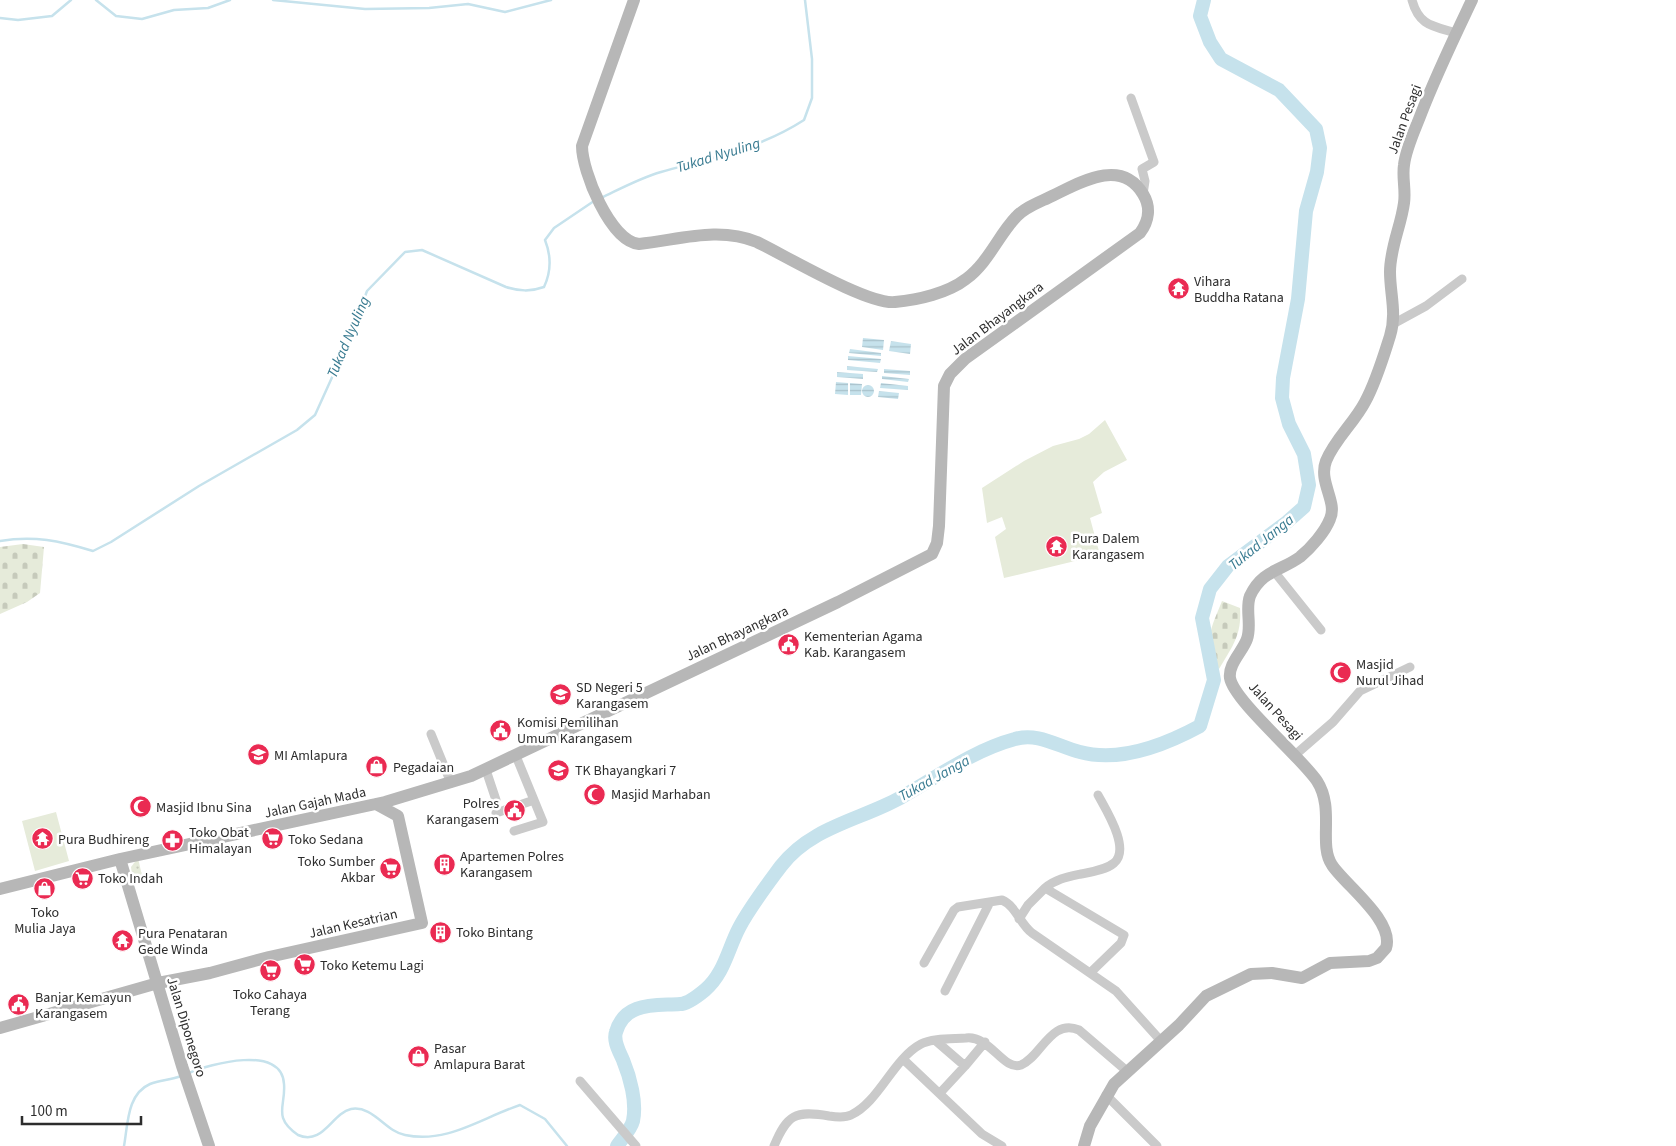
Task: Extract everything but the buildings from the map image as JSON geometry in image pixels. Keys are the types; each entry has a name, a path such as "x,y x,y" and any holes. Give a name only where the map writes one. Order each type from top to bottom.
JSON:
{"street":[{"path":"634,0 584,136 582,154 594,190 616,229 627,240 639,244 709,234 724,234 748,238 871,299 896,302 935,294 959,284 975,272 1019,213 1081,182 1102,175 1114,174 1128,179 1143,194"},
{"path":"1412,0 1421,20 1456,33"},
{"name":"Jalan Pesagi","path":"1084,1146 1090,1126 1106,1095 1206,996 1239,979 1264,972 1302,978 1330,963 1369,961 1376,958 1386,948 1386,937 1372,910 1363,897 1334,868 1328,859 1327,810 1320,784 1262,721 1235,688 1230,678 1233,665 1249,633 1251,596 1265,575 1300,557 1332,516 1324,479 1326,461 1365,403 1393,324 1394,298 1390,270 1404,204 1404,164 1426,100 1472,0"},
{"path":"1131,98 1154,162 1142,169 1145,181 1143,194"},
{"name":"Jalan Bhayangkara","path":"402,797 451,783 486,770 838,602 932,554 937,543 939,526 944,386 950,374 1005,329 1140,233 1148,216 1148,206 1143,194"},
{"path":"1393,324 1426,306 1462,279"},
{"path":"1272,570 1321,630"},
{"path":"1295,755 1333,722 1360,691 1410,667"},
{"path":"431,734 451,783"},
{"path":"514,831 543,822 516,756"},
{"path":"486,770 496,800"},
{"path":"1019,919 1028,905 1045,888 1061,878 1107,867 1118,859 1120,853 1116,833 1098,795"},
{"path":"376,804 398,816 402,797"},
{"name":"Jalan Gajah Mada","path":"0,889 120,859 402,797"},
{"path":"496,813 534,800"},
{"name":"Jalan Kesatrian","path":"158,983 210,973 269,957 422,923 398,816"},
{"name":"Jalan Diponegoro","path":"120,859 182,1066 209,1146"},
{"path":"1045,888 1124,935 1121,943 1090,972"},
{"path":"924,963 954,910 958,907 1005,901 1032,934 1090,972 1131,1006 1161,1041"},
{"path":"945,991 990,902"},
{"path":"0,1028 158,983"},
{"path":"774,1146 786,1121 796,1116 812,1113 838,1117 851,1115 866,1104 920,1044 970,1037 985,1042 1008,1063 1016,1066 1024,1063 1053,1034 1064,1028 1073,1027 1128,1072"},
{"path":"936,1041 965,1066"},
{"path":"940,1093 985,1042"},
{"path":"904,1060 982,1134 1002,1146"},
{"path":"580,1080 636,1146"},
{"path":"1106,1095 1157,1146"}],"green space":[{"path":"1105,420 1127,460 1104,472 1093,482 1102,513 1090,518 1100,555 1004,578 995,537 1006,529 1002,517 987,523 982,488 1024,461 1053,446 1079,439 1089,434"},
{"path":"23,544 44,547 40,593 27,602 0,614 0,547"},
{"path":"1222,601 1240,608 1240,617 1238,633 1219,669 1210,651 1209,643 1212,627"},
{"path":"56,812 69,861 35,871 22,821"},
{"path":"138,858 143,880 133,882 131,867"}],"water":[{"path":"863,338 884,340 883,350 862,347"},
{"path":"891,341 911,344 910,354 889,351"},
{"path":"850,349 881,353 881,356 849,353"},
{"path":"848,356 881,359 880,363 848,360"},
{"path":"847,366 878,369 877,372 847,370"},
{"path":"884,369 910,371 910,375 884,373"},
{"path":"837,372 863,374 863,379 837,377"},
{"path":"882,376 909,379 908,382 882,379"},
{"path":"836,382 848,383 848,395 835,394"},
{"path":"850,383 862,384 861,395 850,395"},
{"path":"881,383 908,386 908,390 880,388"},
{"path":"866,385 870,385 874,391 870,397 866,397 862,393 862,389"},
{"path":"879,391 899,393 898,399 878,397"}],"waterway":[{"path":"0,18 18,20 52,16 71,0"},
{"path":"96,0 116,16 142,19 174,10 208,8 230,0"},
{"path":"273,0 365,9 429,8 468,4 505,12 551,0"},
{"name":"Tukad Nyuling","path":"601,198 653,174 752,146 804,120 812,98 812,59 805,0"},
{"name":"Tukad Janga","path":"617,1146 630,1127 634,1114 630,1082 615,1039 620,1022 634,1010 642,1007 683,1004 705,990 717,977 739,928 753,904 781,866 807,842 821,833 885,806 970,757 1015,739 1032,737 1072,750 1095,755 1126,754 1172,740 1200,726 1214,680 1202,618 1210,589 1228,566 1304,507 1309,485 1304,454 1289,424 1282,398 1283,378 1298,299 1306,211 1317,172 1320,148 1316,129 1279,90 1221,59 1210,42 1200,16 1204,0"},
{"name":"Tukad Nyuling","path":"0,541 12,539 47,540 93,551 111,542 199,486 297,430 315,415 348,342 367,291 405,252 422,250 506,287 525,290 539,289 544,287 549,269 549,258 545,240 554,228 594,201"},
{"path":"189,1073 212,1065 244,1060 271,1064 280,1072 284,1084 282,1111 285,1123 298,1135 307,1137 321,1133 338,1116 351,1109 366,1111 398,1133 420,1137 450,1133 520,1105 545,1119 567,1146"},
{"path":"124,1146 130,1110 137,1095 150,1084 181,1076"}],"place":[{"name":"Vihara Buddha Ratana","path":"1178,289"},
{"name":"Pura Dalem Karangasem","path":"1056,546"},
{"name":"Kementerian Agama Kab. Karangasem","path":"788,644"},
{"name":"Masjid Nurul Jihad","path":"1340,672"},
{"name":"SD Negeri 5 Karangasem","path":"560,695"},
{"name":"Komisi Pemilihan Umum Karangasem","path":"501,730"},
{"name":"MI Amlapura","path":"258,755"},
{"name":"Pegadaian","path":"377,767"},
{"name":"TK Bhayangkari 7","path":"559,770"},
{"name":"Masjid Marhaban","path":"595,794"},
{"name":"Masjid Ibnu Sina","path":"140,807"},
{"name":"Polres Karangasem","path":"515,811"},
{"name":"Pura Budhireng","path":"42,839"},
{"name":"Toko Sedana","path":"272,839"},
{"name":"Toko Obat Himalayan","path":"173,840"},
{"name":"Apartemen Polres Karangasem","path":"444,864"},
{"name":"Toko Sumber Akbar","path":"391,869"},
{"name":"Toko Indah","path":"82,878"},
{"name":"Toko Mulia Jaya","path":"45,889"},
{"name":"Toko Bintang","path":"440,932"},
{"name":"Pura Penataran Gede Winda","path":"122,941"},
{"name":"Toko Ketemu Lagi","path":"304,965"},
{"name":"Toko Cahaya Terang","path":"270,971"},
{"name":"Banjar Kemayun Karangasem","path":"19,1005"},
{"name":"Pasar Amlapura Barat","path":"418,1056"}]}
